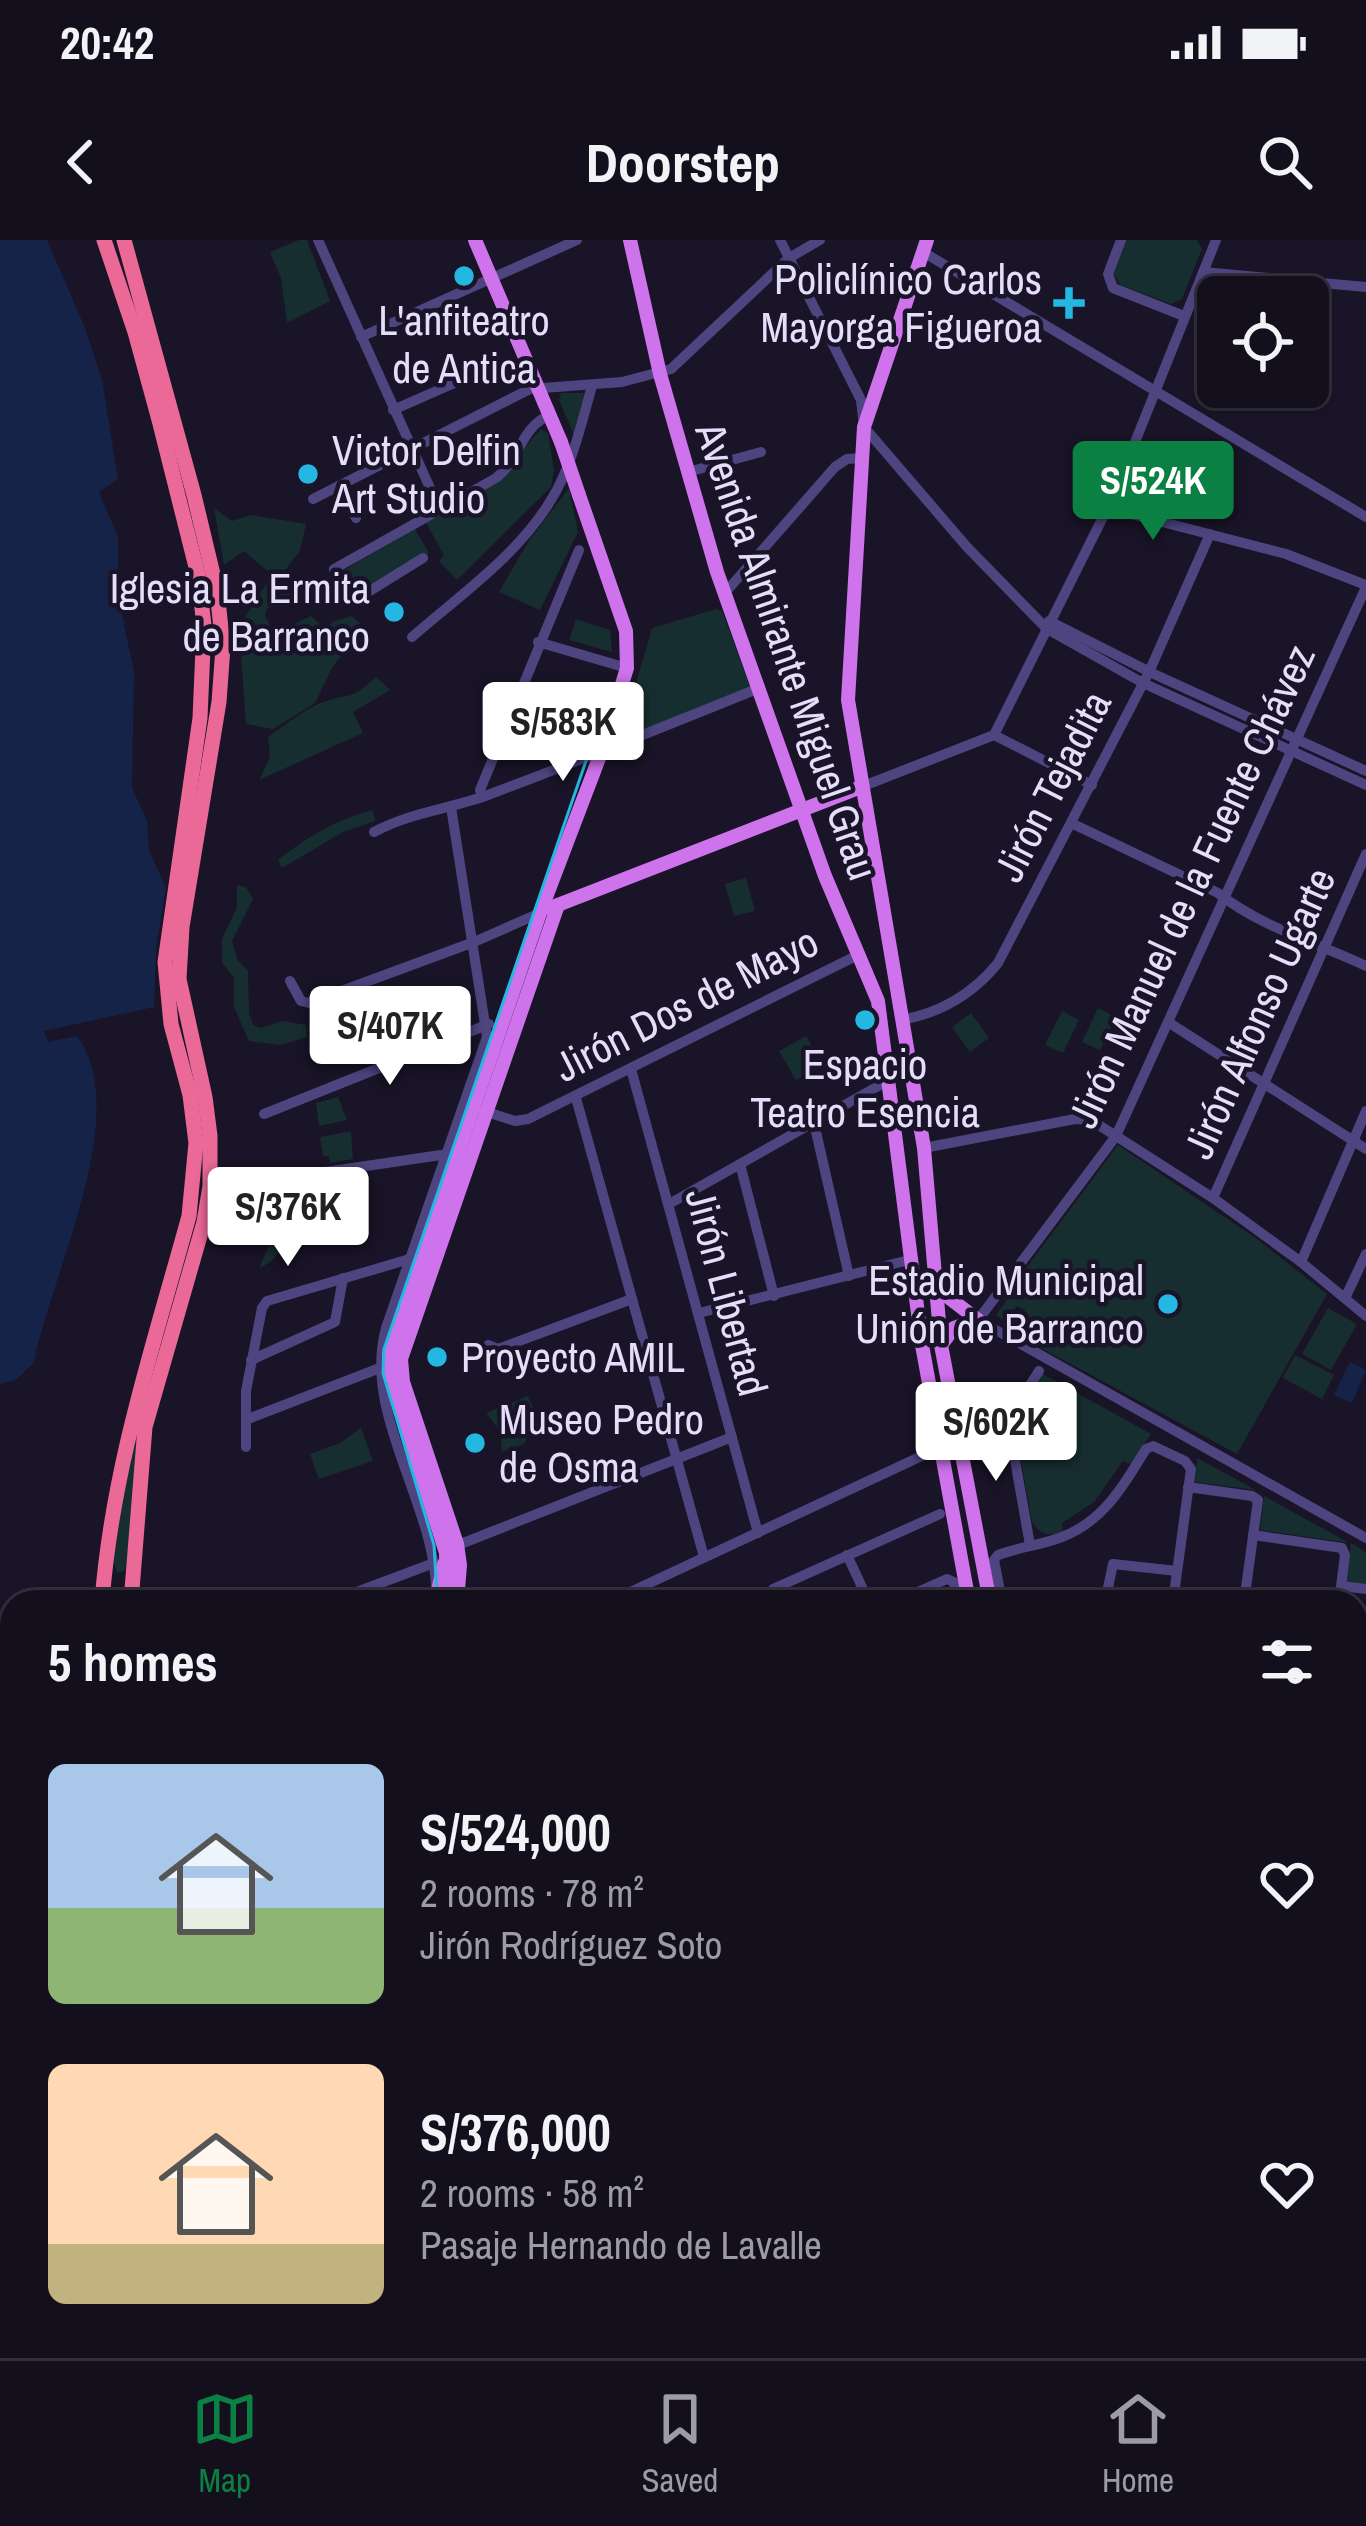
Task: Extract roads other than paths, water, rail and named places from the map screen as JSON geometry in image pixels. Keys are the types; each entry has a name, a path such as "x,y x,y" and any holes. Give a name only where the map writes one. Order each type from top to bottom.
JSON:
{"highway":[{"path":"103,1590 125,1448 195,1183 194,1124 171,1024 165,962 204,669 198,575 135,332 104,240"},
{"path":"124,240 218,591 223,647 178,979 208,1117 210,1186 145,1427 132,1590"}],"main road":[{"path":"459,1590 460,1565 389,1366 421,1260 457,1158 480,1110 501,1026 601,753 627,668 626,631 561,442 475,240"},
{"name":"Avenida Almirante Miguel Grau","path":"630,240 660,374 724,594 825,876 878,1001 919,1314 967,1590"},
{"path":"925,246 864,427 848,700 924,1148 943,1298 941,1345 988,1590"},
{"path":"540,913 861,787"},
{"path":"501,1026 558,905"},
{"path":"943,1298 978,1320"},
{"path":"919,1314 943,1298"},
{"path":"941,1345 957,1326 978,1320"},
{"path":"442,1590 452,1549"}],"street":[{"path":"318,240 440,510"},
{"path":"538,240 544,255"},
{"path":"361,337 577,240"},
{"path":"780,240 861,400 864,427 1001,585 1045,623 1366,785"},
{"path":"313,499 540,387 592,386 660,374 789,259 820,240"},
{"path":"861,787 994,735 1045,623 1108,508 1216,240"},
{"path":"1116,241 1108,274 1113,288 1184,316"},
{"path":"925,246 1154,393 1366,517"},
{"path":"1203,272 1366,287"},
{"path":"393,410 459,381"},
{"path":"412,637 519,541 551,500 563,479 592,386"},
{"path":"423,558 352,602 334,569 505,471 530,427 551,416"},
{"path":"688,472 761,452"},
{"path":"724,594 836,466 862,458"},
{"path":"1156,520 1180,461"},
{"path":"340,485 356,518"},
{"path":"1108,508 1286,554 1366,586"},
{"name":"Jirón Tejadita","path":"901,1020 943,1008 983,981 998,963 1146,677 1210,534"},
{"path":"482,797 480,790 538,642 579,550"},
{"name":"Jirón Manuel de la Fuente Chávez","path":"978,1320 1116,1136 1366,586"},
{"path":"538,642 627,668"},
{"path":"374,832 419,812 482,797 601,753 758,689"},
{"path":"994,735 1092,785"},
{"path":"1295,746 1366,771"},
{"path":"451,807 474,942 501,1026"},
{"path":"1071,823 1366,966"},
{"name":"Jirón Alfonso Ugarte","path":"1213,1198 1366,854"},
{"path":"290,981 301,1001 309,1004 540,913"},
{"name":"Jirón Dos de Mayo","path":"480,1110 520,1121 575,1098 860,954"},
{"path":"1168,1022 1366,1149"},
{"path":"264,1114 501,1026"},
{"path":"292,1177 457,1158 486,1045 501,1026"},
{"name":"Jirón Libertad","path":"631,1070 758,1533"},
{"path":"669,1204 889,1080"},
{"path":"575,1098 704,1558"},
{"path":"1301,1262 1366,1111"},
{"path":"924,1148 1083,1118 1213,1198 1366,1316"},
{"path":"814,1123 849,1276"},
{"path":"740,1164 774,1296"},
{"path":"1345,1298 1366,1255"},
{"path":"699,1313 913,1259"},
{"path":"247,1447 246,1390 266,1301 421,1260"},
{"path":"421,1260 386,1328 389,1366 438,1590"},
{"path":"251,1360 335,1322 344,1278"},
{"path":"498,1349 632,1299"},
{"path":"978,1320 1366,1538"},
{"path":"248,1419 389,1366"},
{"path":"969,1421 1017,1408 1039,1371"},
{"path":"1007,1414 1030,1545"},
{"path":"363,1590 432,1564 452,1549 732,1437"},
{"path":"1000,1590 994,1560 1000,1553 1063,1537 1097,1517 1150,1446 1185,1461 1191,1469 1175,1590"},
{"path":"635,1590 941,1448"},
{"path":"1188,1486 1257,1498 1246,1590"},
{"path":"772,1588 940,1514"},
{"path":"1253,1535 1344,1550 1342,1590"},
{"path":"847,1555 863,1590"},
{"path":"1108,1590 1113,1564 1178,1571"},
{"path":"921,1590 943,1580 954,1582 955,1590"},
{"path":"1342,1586 1366,1589"}],"water":[{"path":"0,240 47,240 102,380 118,479 99,492 118,537 118,595 134,672 132,788 147,821 149,850 166,888 156,948 154,1007 44,1031 48,1042 77,1036 92,1068 97,1107 93,1150 34,1362 16,1380 0,1384"},
{"path":"1350,1362 1366,1370 1352,1403 1334,1395"}],"tram line":[{"path":"437,1590 434,1545 383,1373 384,1349 587,758"}],"place":[{"name":"L'anfiteatro de Antica","path":"464,276"},
{"name":"Policlínico Carlos Mayorga Figueroa","path":"1069,303"},
{"name":"Victor Delfin Art Studio","path":"308,474"},
{"name":"Iglesia La Ermita de Barranco","path":"394,612"},
{"name":"Espacio Teatro Esencia","path":"865,1020"},
{"name":"Estadio Municipal Unión de Barranco","path":"1168,1304"},
{"name":"Proyecto AMIL","path":"437,1357"},
{"name":"Museo Pedro de Osma","path":"475,1443"}]}
